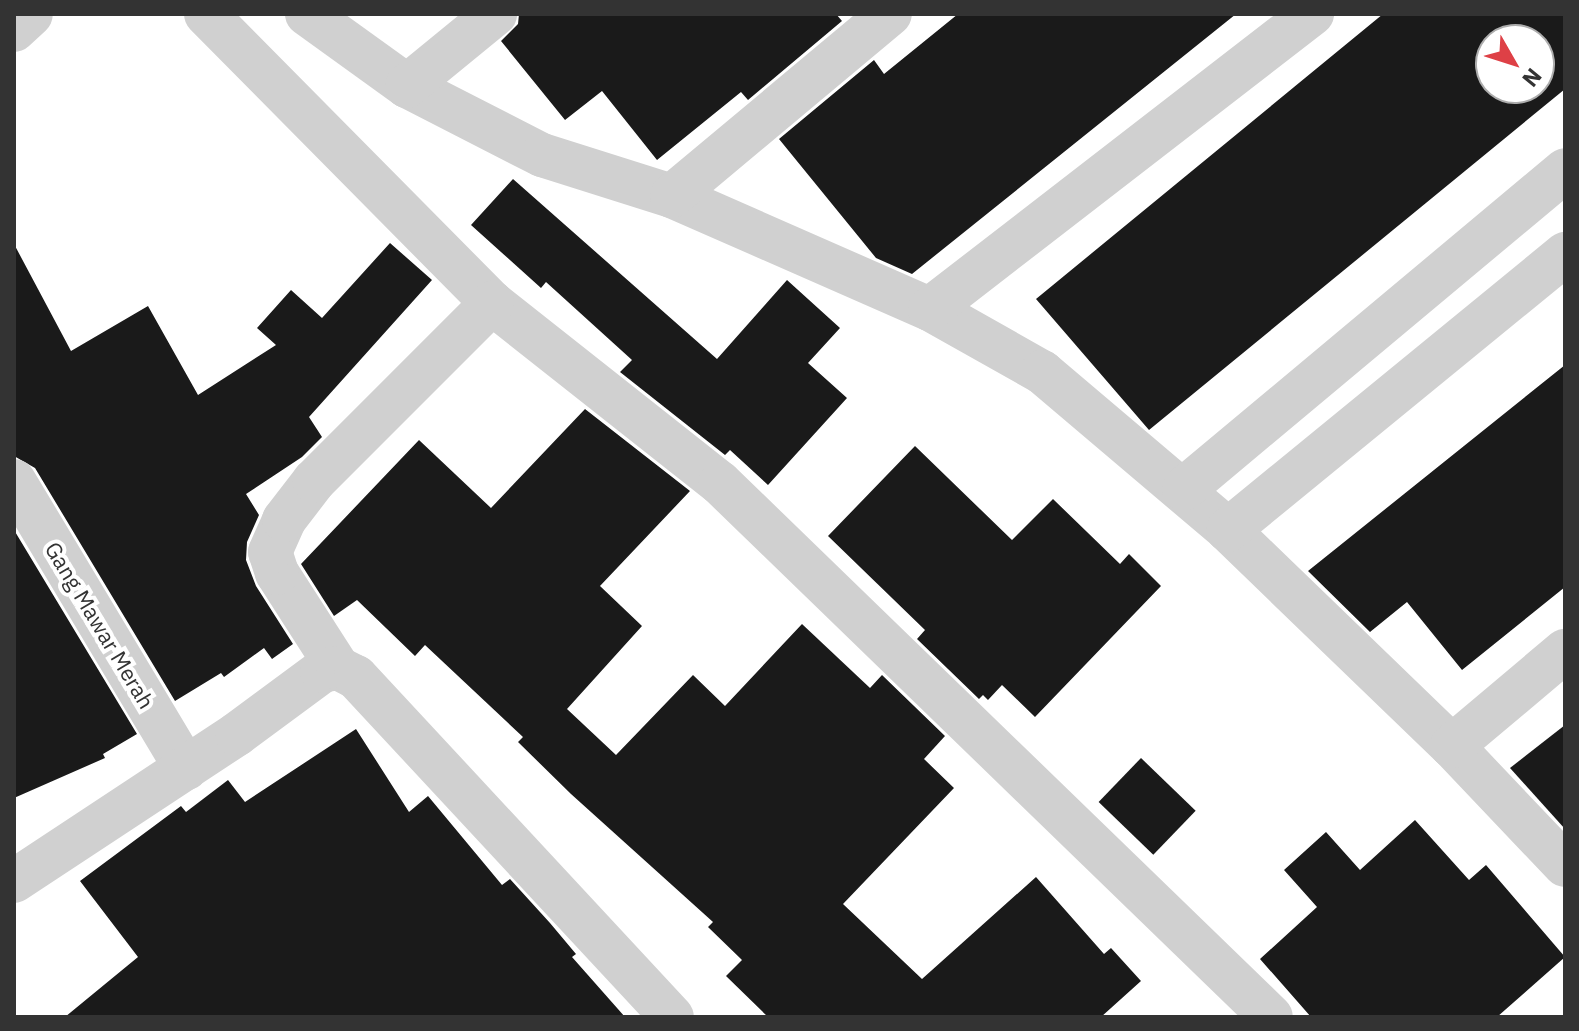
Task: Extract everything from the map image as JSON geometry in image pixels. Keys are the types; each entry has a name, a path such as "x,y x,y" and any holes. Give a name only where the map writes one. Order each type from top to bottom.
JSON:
{"street":[{"path":"14,30 31,14"},
{"path":"206,14 492,303 720,483 1271,1017"},
{"path":"307,14 407,86 542,155 672,196 930,309 1042,372 1184,489 1228,530 1452,746 1565,865"},
{"path":"407,86 495,14"},
{"path":"672,196 890,14"},
{"path":"930,309 1312,14"},
{"path":"1184,489 1565,170"},
{"path":"1228,530 1565,254"},
{"path":"492,303 314,481 284,520 270,552 277,573 338,668 356,677 672,1017"},
{"name":"Gang Mawar Merah","path":"14,481 186,768"},
{"path":"1452,746 1565,651"},
{"path":"14,881 186,768 322,671 338,668"}],"building":[{"path":"519,14 836,14 842,21 748,100 741,92 657,160 602,91 565,120 501,41 518,24"},
{"path":"958,14 1236,14 912,274 876,258 779,139 874,60 884,74"},
{"path":"1383,14 1565,14 1565,89 1555,97 1555,24 1475,24 1475,104 1547,104 1149,430 1036,299"},
{"path":"513,179 717,359 787,280 840,328 808,363 847,398 768,485 730,450 725,455 620,372 632,360 546,282 541,288 471,225"},
{"path":"390,243 432,280 309,417 322,437 302,457 246,494 259,515 247,542 246,560 256,586 293,644 272,659 264,648 224,677 221,673 175,701 35,468 14,456 14,244 71,351 148,306 198,395 276,345 257,328 291,290 322,318"},
{"path":"1565,365 1565,587 1462,670 1407,602 1370,632 1308,571"},
{"path":"585,409 690,491 600,586 642,626 567,709 616,755 693,675 725,706 802,624 870,688 882,675 945,736 924,759 954,788 843,904 922,979 1036,877 1104,954 1111,948 1141,981 1101,1017 768,1017 726,976 742,960 708,927 713,922 571,794 518,742 523,737 425,645 415,656 357,600 334,616 301,564 419,440 491,508"},
{"path":"915,446 1012,540 1053,499 1120,564 1129,554 1161,586 1035,717 1002,685 988,700 983,695 979,699 917,639 925,630 828,536"},
{"path":"14,530 137,734 103,754 105,758 14,798"},
{"path":"1565,725 1565,829 1510,768"},
{"path":"356,729 409,812 428,796 502,885 510,879 550,923 576,954 572,957 625,1017 65,1017 138,957 80,881 181,806 186,812 228,780 245,802"},
{"path":"1141,758 1196,811 1153,855 1099,802"},
{"path":"1415,820 1469,880 1486,865 1565,957 1497,1017 1311,1017 1260,959 1317,907 1284,870 1326,832 1360,870"}]}
